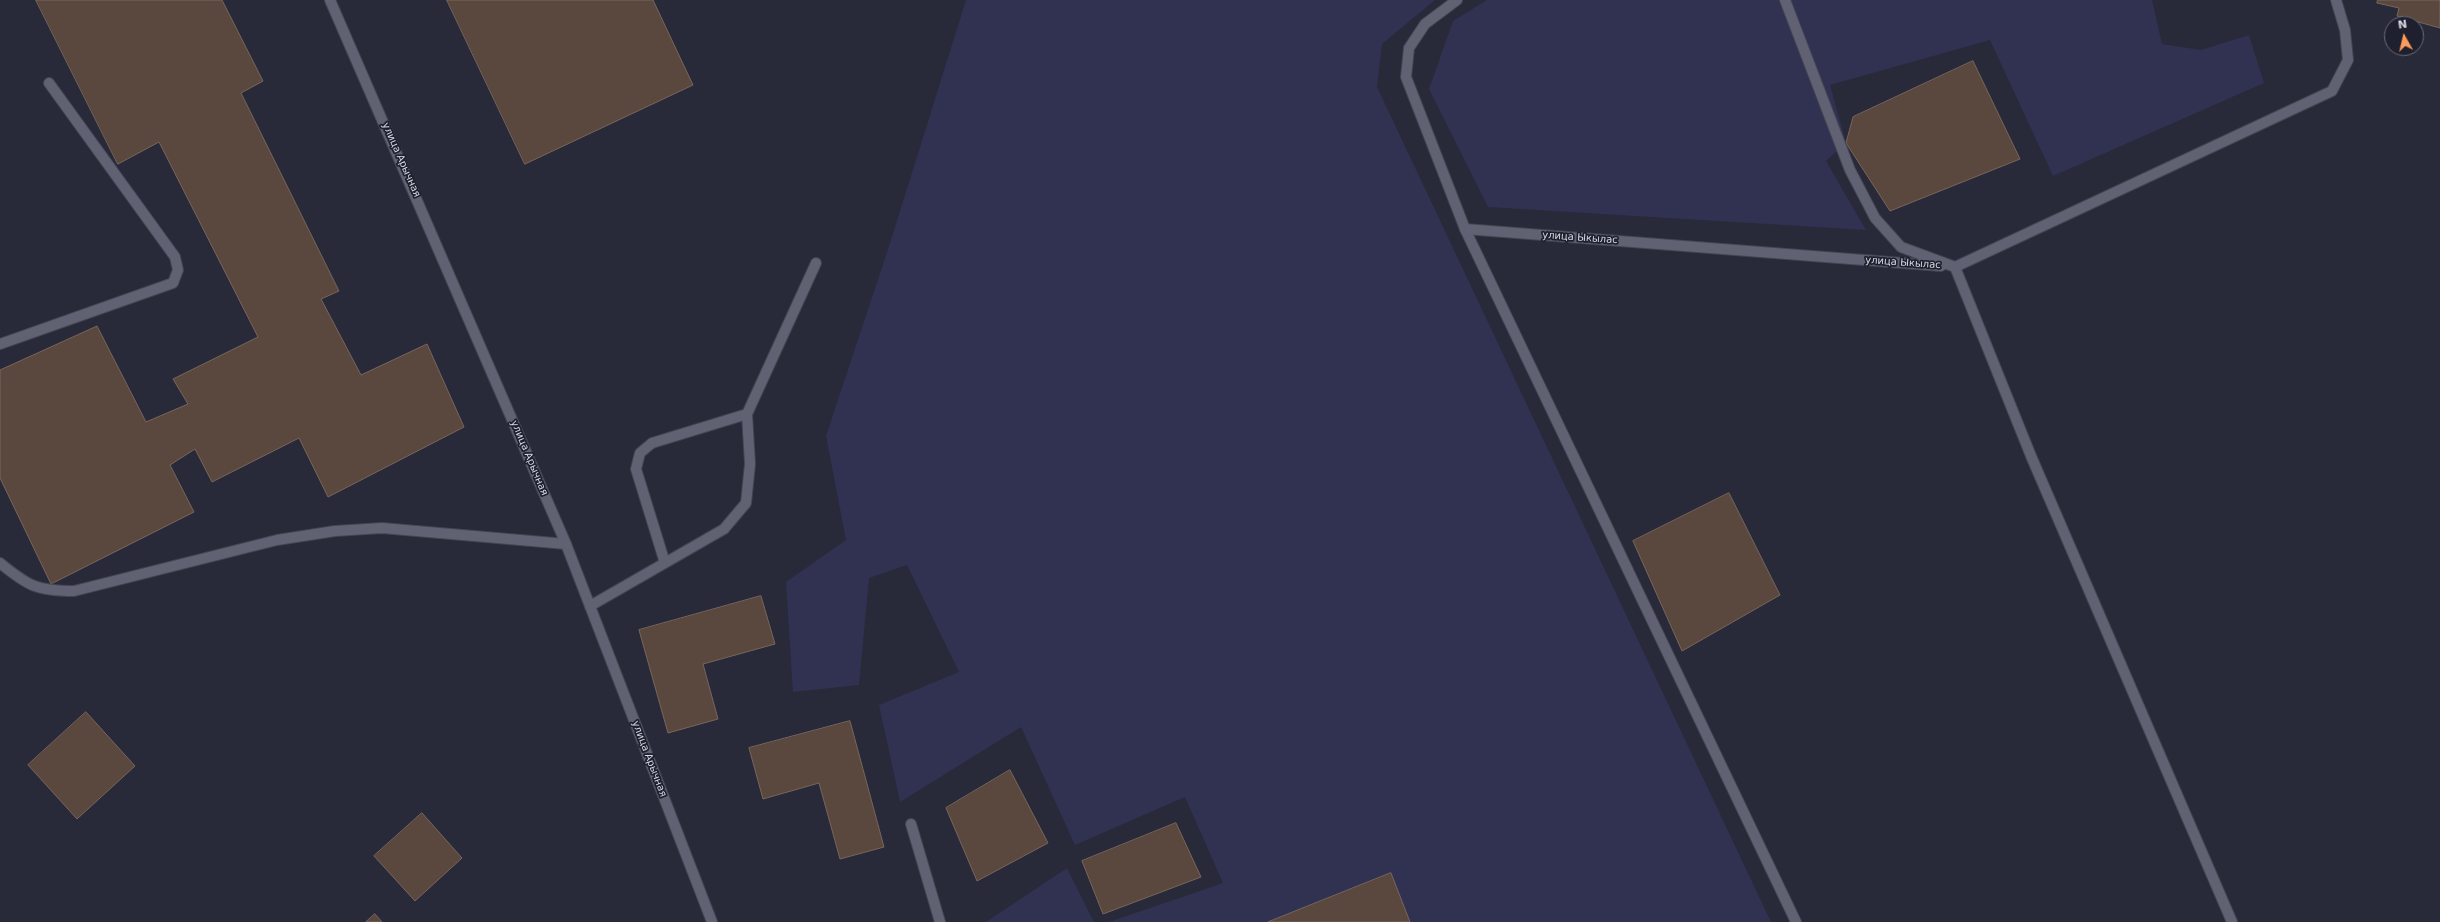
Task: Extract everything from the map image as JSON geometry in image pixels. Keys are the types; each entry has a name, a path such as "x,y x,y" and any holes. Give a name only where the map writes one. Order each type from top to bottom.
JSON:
{"street":[{"name":"улица Арычная","path":"330,0 566,544 712,922"},
{"path":"1457,0 1425,24 1409,48 1406,77 1465,229 1796,922"},
{"path":"1785,0 1850,170 1875,218 1900,248 1955,267 2332,91 2348,60 2345,30 2336,0"},
{"path":"0,344 173,283 178,270 175,257 49,83"},
{"name":"улица Ыкылас","path":"1465,229 1955,267"},
{"path":"590,606 724,529 746,504 750,464 747,414 816,262"},
{"path":"1955,267 2031,456 2232,922"},
{"path":"665,563 636,469 640,453 652,443 747,414"},
{"path":"0,563 23,582 48,591 74,591 277,540 335,531 382,528 566,544"},
{"path":"911,824 940,922"}],"shaded area":[{"path":"966,0 1435,0 1382,44 1377,87 1771,922 1109,922 1223,883 1185,797 1075,845 1021,727 900,802 879,705 959,672 907,565 869,578 859,685 793,692 786,582 846,540 826,436 891,240"},
{"path":"1487,0 2152,0 2162,44 2201,50 2249,35 2264,83 2053,176 1990,40 1830,85 1846,143 1826,161 1866,230 1488,207 1429,89 1453,21"},
{"path":"1067,868 1094,922 986,922"}],"building":[{"path":"36,0 222,0 263,81 241,93 339,291 321,299 361,375 427,344 464,427 328,497 299,438 212,482 195,449 170,465 194,512 51,584 0,478 0,370 97,326 146,422 188,404 173,379 258,337 159,142 118,164"},
{"path":"447,0 653,0 693,85 525,164"},
{"path":"2378,0 2440,0 2440,28 2424,24 2424,16 2397,16 2399,8 2377,3"},
{"path":"1973,61 2020,159 1890,211 1846,143 1853,117"},
{"path":"1729,493 1780,595 1682,651 1633,541"},
{"path":"761,596 775,644 703,664 718,719 668,733 639,630"},
{"path":"86,712 135,766 77,819 28,765"},
{"path":"850,721 884,847 840,859 819,783 763,799 749,748"},
{"path":"1010,770 1048,843 977,881 946,808"},
{"path":"422,813 462,858 415,901 374,856"},
{"path":"1176,823 1201,877 1103,914 1082,861"},
{"path":"1391,873 1410,922 1268,922"},
{"path":"375,914 382,922 366,922"}]}
